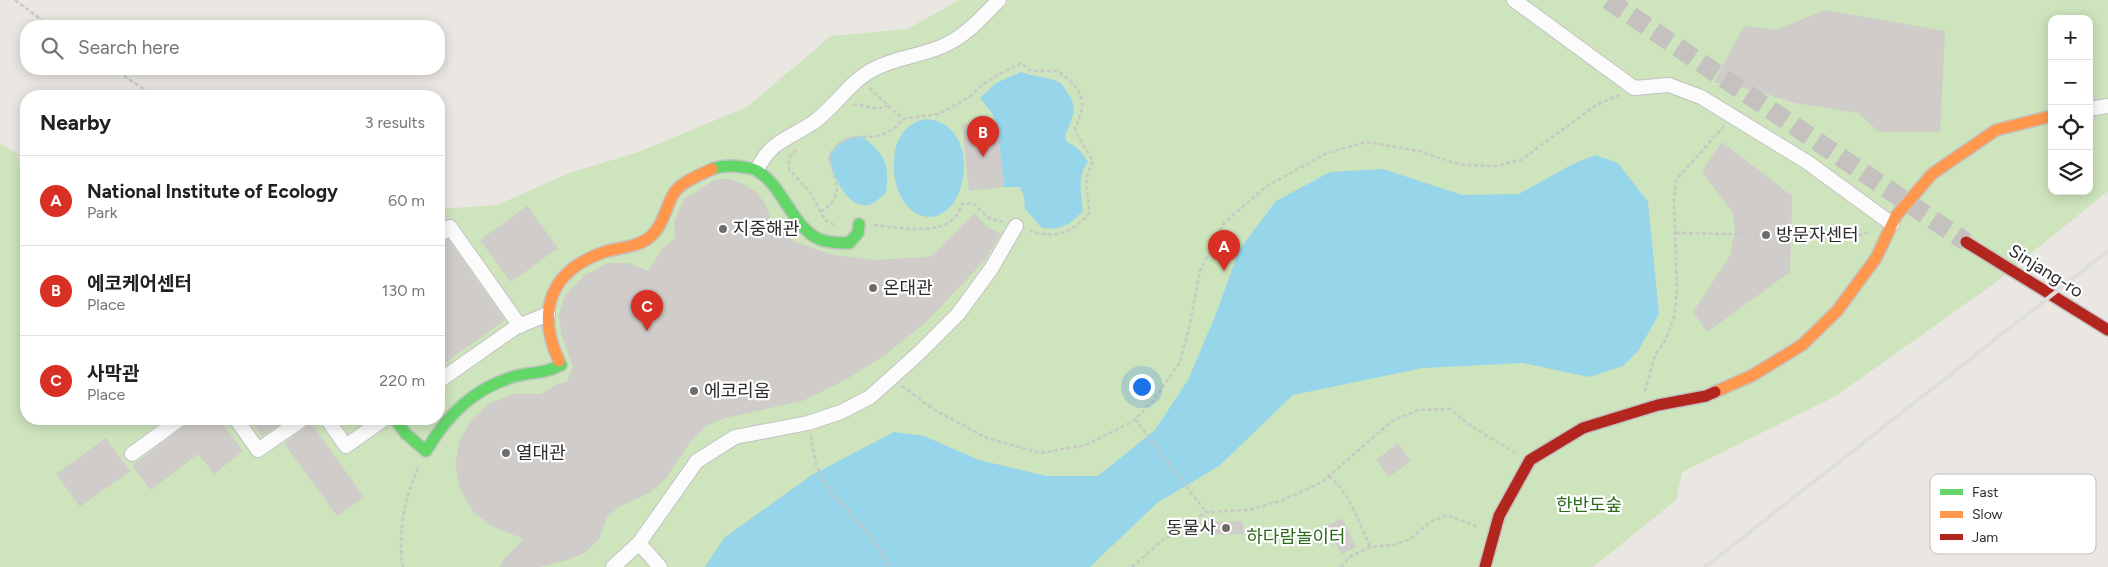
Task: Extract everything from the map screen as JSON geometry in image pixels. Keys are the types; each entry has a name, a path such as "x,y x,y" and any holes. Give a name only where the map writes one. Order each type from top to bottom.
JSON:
{"street":[{"path":"757,170 764,155 777,143 803,130 826,114 858,79 872,69 889,62 942,47 962,36 978,23 999,0"},
{"path":"1514,0 1634,88 1669,85 1700,97 1807,162 1892,224"},
{"path":"2093,109 2108,106"},
{"path":"1485,567 1499,516 1530,460 1583,428 1642,410 1706,396 1753,375 1802,344 1837,311 1876,258 1896,216 1932,174 1996,130 2048,117"},
{"path":"445,421 454,409 484,387 517,375 544,373 560,365 550,343 548,306 554,292 567,274 585,260 606,252 634,246 651,237 664,219 675,191 696,177 723,165 757,170 777,188 791,213 811,235 834,244 849,243 858,234 859,224"},
{"path":"613,567 639,543 697,461 735,437 808,423 841,412 870,397 958,314 991,270 1016,226"},
{"path":"445,231 450,227 520,326"},
{"name":"Sinjang-ro","path":"1966,242 2108,330"},
{"path":"445,377 520,326 548,314"},
{"path":"132,454 172,425"},
{"path":"240,425 258,450 294,425"},
{"path":"330,425 346,446 376,425"},
{"path":"399,425 406,434 426,451 442,425"},
{"path":"639,543 660,567"}],"path":[{"path":"15,0 42,20"},
{"path":"803,145 789,158 789,169 809,191 821,212 826,220 838,226 859,224 918,229 938,227 954,219 962,204 973,203 989,218 1047,236 1063,233 1077,226 1089,214 1089,201 1085,184 1092,160 1086,146 1078,139 1075,128 1083,111 1081,96 1073,83 1058,71 1030,71 1021,63 996,76 982,85 971,96 939,114 903,120 891,130 876,136 848,137 835,146 828,156 831,170 838,183 836,197 821,212"},
{"path":"122,75 146,90"},
{"path":"858,79 903,120"},
{"path":"891,379 933,409 987,438 1041,453 1086,446 1135,419 1153,401 1180,362 1190,324 1200,271 1224,223 1267,186 1327,153 1366,142 1418,152 1461,165 1496,166 1521,160 1596,105 1634,88"},
{"path":"850,106 856,104 871,109 880,109 887,105"},
{"path":"1642,410 1645,385 1655,356 1666,339 1674,317 1677,288 1674,200 1676,180 1732,117"},
{"path":"1676,233 1855,236 1892,224"},
{"path":"1132,567 1163,540 1206,512 1248,510 1283,500 1322,482 1392,421 1419,410 1450,409 1472,427 1504,448 1530,460"},
{"path":"1135,419 1206,512"},
{"path":"808,423 816,465 827,487 874,540 889,567"},
{"path":"403,567 400,550 405,512 412,479 426,451"},
{"path":"1329,476 1346,496 1370,547"},
{"path":"1341,567 1351,556 1370,547 1394,545 1410,539 1430,522 1447,514 1494,534"}],"green space":[{"path":"959,0 2108,0 2108,191 1992,285 1836,396 1682,472 1676,500 1593,567 0,567 0,144 18,154 20,176 20,425 445,425 445,209 497,205 572,172 636,153 747,107 831,36 908,29"}],"water":[{"path":"1021,72 1059,82 1073,103 1072,119 1065,136 1067,142 1079,150 1088,162 1081,179 1083,211 1065,226 1042,228 1025,209 1024,197 1020,187 1004,187 997,126 992,113 980,98 996,83"},
{"path":"925,119 943,124 956,135 962,151 964,169 961,187 954,202 943,213 928,217 914,213 904,202 896,186 894,173 896,146 899,139 912,125"},
{"path":"861,136 881,154 887,175 886,193 869,205 861,205 847,196 837,180 829,156 842,141"},
{"path":"1595,155 1618,163 1648,202 1659,314 1638,351 1623,366 1589,377 1523,363 1423,368 1293,395 1219,466 1157,503 1090,567 705,567 724,538 812,475 894,432 924,436 979,460 1047,476 1098,476 1155,430 1188,380 1216,314 1239,250 1276,201 1330,172 1383,169 1462,195 1519,194 1571,165"}],"building":[{"path":"1824,10 1945,31 1940,132 1879,132 1858,113 1795,103 1754,90 1714,82 1744,26 1777,30"},
{"path":"984,122 997,126 1004,187 969,191 962,124"},
{"name":"방문자센터","path":"1722,142 1792,196 1790,272 1707,332 1693,312 1731,254 1735,226 1732,212 1702,171"},
{"path":"716,179 729,179 744,184 757,193 766,205 771,220 784,233 796,242 829,254 873,260 930,257 975,213 986,226 1001,234 984,261 928,320 885,355 842,382 802,401 725,418 706,426 688,445 666,478 651,492 619,507 607,517 599,539 586,552 568,560 539,567 499,567 505,558 524,539 491,526 472,510 460,489 455,464 460,440 472,419 490,403 513,394 541,394 557,384 567,382 573,366 561,334 559,315 565,295 585,275 608,263 629,263 648,271 663,248 675,238 674,222 684,199"},
{"path":"527,206 558,248 511,282 480,240"},
{"path":"448,239 505,320 445,363 445,241"},
{"path":"185,425 224,425 243,451 214,474 198,454 151,490 132,466"},
{"path":"254,425 279,425 262,436"},
{"path":"308,425 312,425 364,497 337,516 284,443"},
{"path":"106,438 130,471 80,507 56,474"},
{"path":"1398,443 1411,461 1389,477 1376,460"},
{"path":"1342,518 1356,547 1341,554 1327,526"},
{"name":"동물사","path":"1243,521 1244,534 1208,535 1208,522"}],"tunnel":[{"path":"1608,0 1966,242"}],"railway":[{"path":"1705,567 2108,251"}],"traffic: fast":[{"path":"712,169 731,166 754,169 766,177 773,185 801,225 819,239 834,243 849,243 858,233 859,224"},
{"path":"445,423 463,404 487,388 516,376 543,372 554,368 561,365 559,361"},
{"path":"399,425 406,434 426,451 443,425"}],"traffic: slow":[{"path":"1715,392 1753,375 1802,345 1837,311 1876,258 1896,216 1932,174 1996,130 2048,117"},
{"path":"559,361 552,343 549,310 553,295 560,282 571,270 586,260 604,252 645,241 655,232 677,189 691,179 712,169"}],"traffic: jam":[{"path":"1966,242 2108,330"},
{"path":"1485,567 1499,516 1530,460 1583,428 1658,405 1706,396 1715,392"}],"place":[{"name":"에코케어센터","path":"983,157"},
{"name":"지중해관","path":"723,229"},
{"name":"방문자센터","path":"1766,235"},
{"name":"National Institute of Ecology","path":"1224,271"},
{"name":"온대관","path":"873,288"},
{"name":"사막관","path":"647,331"},
{"name":"에코리움","path":"694,391"},
{"name":"열대관","path":"506,453"},
{"name":"동물사","path":"1226,528"}],"park label":[{"name":"한반도숲","path":"1589,505"},
{"name":"하다람놀이터","path":"1296,537"}]}
